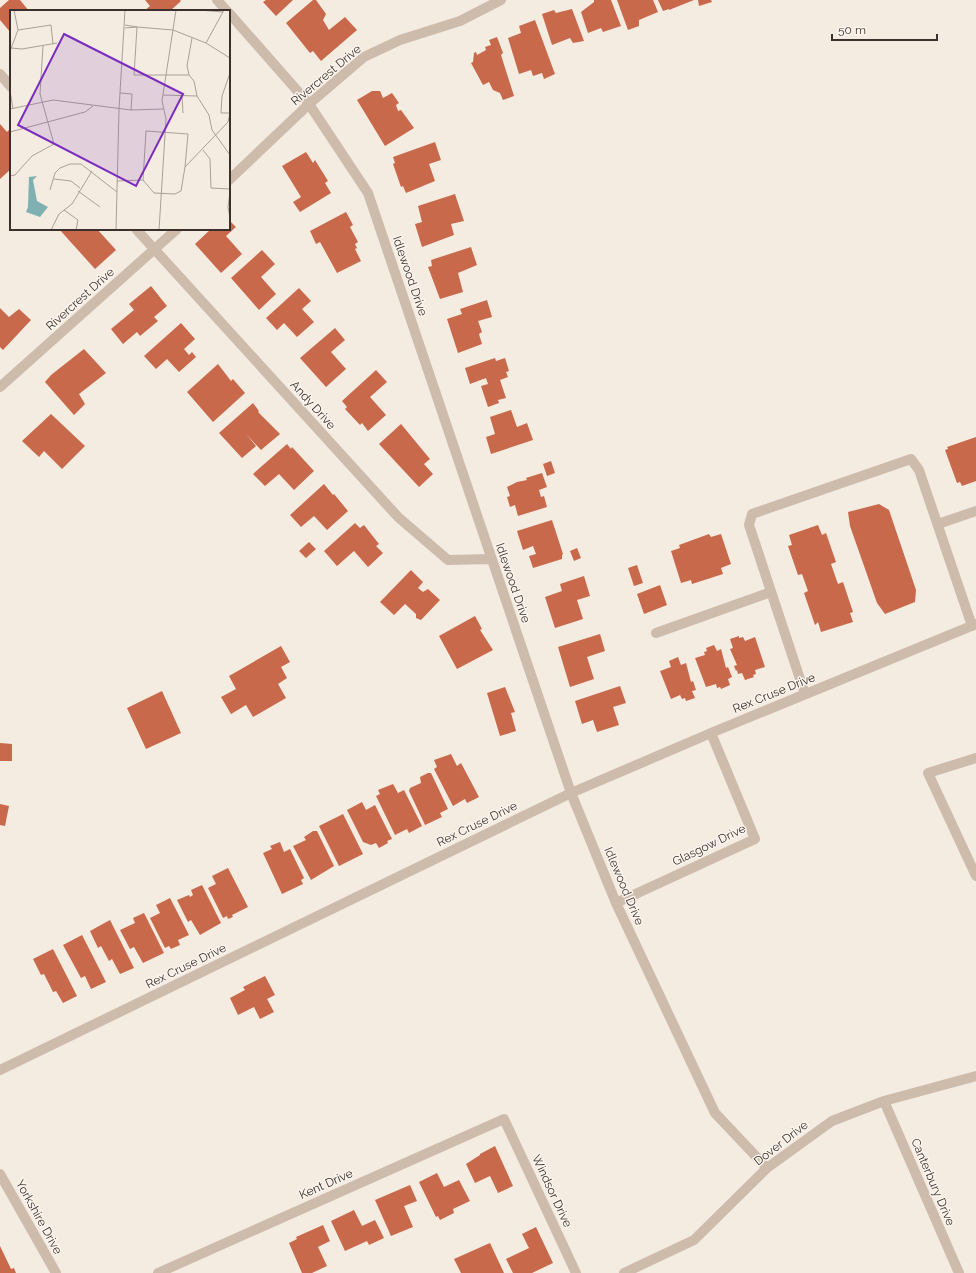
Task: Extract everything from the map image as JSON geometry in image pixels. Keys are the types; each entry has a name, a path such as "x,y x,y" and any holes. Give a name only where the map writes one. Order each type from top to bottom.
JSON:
{"street":[{"path":"217,0 226,10"},
{"name":"Rivercrest Drive","path":"230,179 310,104 364,57 400,40 460,21 501,0"},
{"name":"Idlewood Drive","path":"230,14 310,104 368,193 571,793 616,903 715,1112 767,1168"},
{"path":"0,74 10,86"},
{"name":"Andy Drive","path":"137,230 398,518 448,560 491,559"},
{"name":"Rivercrest Drive","path":"0,387 176,230"},
{"path":"805,694 749,525 752,514 911,459 919,470 974,625"},
{"path":"938,524 976,511"},
{"path":"656,632 771,592"},
{"name":"Rex Cruse Drive","path":"0,1070 571,793 711,733 974,625"},
{"name":"Glasgow Drive","path":"616,903 756,839 711,733"},
{"path":"976,758 928,773 976,876"},
{"name":"Dover Drive","path":"624,1273 694,1240 767,1168 832,1121 884,1101 976,1076"},
{"name":"Canterbury Drive","path":"884,1101 957,1272"},
{"name":"Kent Drive","path":"158,1273 504,1119"},
{"name":"Windsor Drive","path":"504,1119 576,1273"},
{"name":"Yorkshire Drive","path":"0,1174 56,1273"}],"building":[{"path":"9,0 20,0 28,10 10,10 10,32 0,20 0,8"},
{"path":"145,0 181,1 171,10 145,10 150,6"},
{"path":"266,0 293,0 276,16 263,2"},
{"path":"313,0 316,0 326,14 323,20 329,30 345,17 357,30 321,61 313,51 310,53 286,23"},
{"path":"594,0 611,0 621,26 603,32 601,28 588,33 581,12 594,2"},
{"path":"617,0 653,0 658,12 639,20 639,26 628,30"},
{"path":"658,0 694,0 663,11"},
{"path":"698,0 711,0 712,2 699,6"},
{"path":"572,9 584,41 573,43 570,38 552,45 542,14 554,10 556,13"},
{"path":"535,20 555,74 544,79 542,73 533,76 531,70 519,74 508,38 521,33 519,26"},
{"path":"497,37 503,53 501,55 514,96 503,100 500,93 493,90 489,82 483,85 471,63 473,62 474,53 476,52 477,55 486,50 485,47 491,45 489,40"},
{"path":"372,91 380,91 383,98 392,93 399,103 396,105 398,111 401,110 414,128 385,146 357,100"},
{"path":"0,124 7,132 9,130 10,131 10,170 0,179"},
{"path":"435,142 441,160 429,164 435,181 406,193 403,186 401,187 393,164 395,163 393,157"},
{"path":"306,152 313,163 315,160 328,181 325,183 331,193 300,212 293,202 301,197 282,166"},
{"path":"455,194 464,221 451,224 454,235 422,247 415,224 422,222 418,206"},
{"path":"346,212 353,225 350,227 358,242 355,244 357,248 355,249 361,261 337,273 320,242 316,244 310,231"},
{"path":"230,221 236,227 226,236 242,254 221,273 195,244 210,230 230,230"},
{"path":"60,230 98,230 116,250 95,269"},
{"path":"471,247 477,265 458,273 463,292 440,299 428,267 432,266 431,260"},
{"path":"262,250 275,264 261,277 276,294 259,310 231,278"},
{"path":"151,286 167,306 154,317 158,321 140,336 137,332 123,344 111,329 134,310 129,304"},
{"path":"299,288 311,301 302,309 314,322 297,337 284,323 277,330 266,318"},
{"path":"487,300 492,317 478,321 482,332 479,334 482,344 458,353 447,319 462,314 460,309"},
{"path":"0,308 9,317 19,309 31,320 3,350 0,347"},
{"path":"181,323 195,339 184,349 189,355 192,352 196,357 179,372 167,359 156,369 144,356"},
{"path":"335,328 345,340 331,352 346,369 326,387 300,358"},
{"path":"84,349 106,373 79,394 85,404 74,415 45,382 51,375"},
{"path":"495,358 496,361 505,358 509,371 506,372 508,377 500,380 506,398 498,400 499,403 488,407 481,386 488,384 486,378 470,384 465,368"},
{"path":"218,364 231,381 233,379 245,393 213,422 187,392"},
{"path":"376,370 387,382 370,397 386,415 368,431 362,423 360,425 345,409 347,407 342,401"},
{"path":"253,403 259,411 258,412 280,434 261,450 246,434 256,446 242,458 219,433"},
{"path":"511,410 517,427 527,423 533,440 491,454 486,437 495,434 490,417"},
{"path":"51,414 85,446 62,469 44,451 39,457 22,441"},
{"path":"401,424 430,459 424,464 433,474 419,487 379,444"},
{"path":"976,437 976,481 962,486 960,482 957,483 945,450 948,449 947,447"},
{"path":"287,444 291,449 292,447 314,471 294,490 279,474 265,486 253,474"},
{"path":"551,461 555,473 547,476 543,464"},
{"path":"542,473 547,487 539,490 541,497 544,496 547,507 518,516 515,505 510,507 507,497 510,496 507,487 517,482 527,480 526,478"},
{"path":"324,484 348,511 327,530 314,516 301,527 290,515"},
{"path":"879,504 889,510 916,590 915,602 885,614 877,603 850,526 848,512"},
{"path":"552,520 563,554 562,559 533,568 529,556 536,554 533,546 523,550 517,531"},
{"path":"355,523 360,528 364,525 379,544 376,546 383,553 368,567 354,551 337,566 324,551"},
{"path":"818,525 822,535 826,533 836,562 831,564 838,584 843,582 853,612 850,613 853,622 821,632 818,622 815,625 804,593 808,591 802,574 798,575 788,546 792,545 789,535"},
{"path":"709,534 711,537 721,534 731,564 721,568 723,574 692,584 691,580 681,583 671,551 680,548 679,545"},
{"path":"309,542 316,549 306,558 299,551"},
{"path":"577,548 581,558 574,561 570,551"},
{"path":"637,565 643,583 634,586 628,568"},
{"path":"411,570 423,582 418,588 423,592 428,589 440,600 421,620 416,618 416,614 405,604 394,615 380,602"},
{"path":"584,576 590,596 577,600 583,619 555,628 545,597 562,591 560,584"},
{"path":"660,585 667,605 644,614 637,594"},
{"path":"475,616 482,629 480,630 493,650 457,669 439,636"},
{"path":"600,634 605,651 587,657 594,679 570,687 558,647"},
{"path":"739,636 739,638 743,637 745,641 755,637 765,667 755,670 756,674 753,675 754,677 745,680 742,673 738,674 737,670 736,671 734,666 737,665 730,649 733,648 730,639"},
{"path":"714,645 717,651 721,649 726,668 728,667 732,677 728,679 730,685 721,689 720,687 717,688 716,684 706,687 695,658 705,655 704,652 707,651 706,648"},
{"path":"281,646 290,662 281,667 287,678 278,684 286,698 253,717 246,705 231,714 221,697 236,689 229,676"},
{"path":"678,657 681,665 686,663 691,682 693,681 696,690 692,691 695,698 686,701 685,698 682,699 680,695 671,699 660,671 671,667 669,661"},
{"path":"620,686 626,703 613,707 619,725 597,732 593,720 582,724 575,701"},
{"path":"505,687 515,712 511,713 516,731 500,736 487,693"},
{"path":"162,691 181,733 146,749 127,708"},
{"path":"0,743 12,744 12,761 0,761"},
{"path":"451,754 457,766 461,763 479,797 467,803 465,799 453,806 434,769 437,767 434,760"},
{"path":"431,773 448,809 440,813 442,817 425,825 409,791 410,788 421,783 420,777"},
{"path":"393,784 398,793 404,790 422,826 409,833 407,829 395,835 376,796 380,794 378,790"},
{"path":"362,802 366,810 375,805 392,839 387,841 388,843 379,848 376,843 371,845 363,842 347,810"},
{"path":"0,804 9,806 5,826 0,825"},
{"path":"343,814 363,854 339,866 319,826"},
{"path":"313,831 317,831 334,866 311,880 293,846 306,840 304,837"},
{"path":"280,842 284,852 290,849 304,878 301,880 303,884 282,894 263,853 272,849 270,846"},
{"path":"228,868 248,907 232,915 233,917 228,919 227,916 223,918 208,888 216,884 212,876"},
{"path":"202,885 221,923 200,935 191,920 188,922 177,900 189,895 190,897 193,895 191,890"},
{"path":"170,898 189,935 178,940 180,945 171,949 169,946 165,948 150,918 160,913 156,905"},
{"path":"144,913 164,953 143,963 134,947 130,949 120,930 135,923 133,918"},
{"path":"110,920 134,968 120,974 112,959 109,961 101,946 98,948 90,931"},
{"path":"82,935 106,982 91,989 85,976 81,978 63,945"},
{"path":"53,949 77,996 63,1003 56,991 53,992 44,974 41,975 33,959"},
{"path":"265,976 275,995 267,999 274,1012 260,1019 254,1007 238,1015 230,998 245,990 243,987"},
{"path":"495,1146 513,1186 498,1193 490,1176 475,1183 466,1164"},
{"path":"437,1173 444,1187 459,1180 470,1201 453,1209 454,1213 440,1220 438,1216 436,1217 419,1182"},
{"path":"410,1185 417,1201 404,1206 413,1227 391,1236 375,1200"},
{"path":"354,1210 362,1226 375,1220 384,1238 369,1245 367,1241 345,1251 331,1221"},
{"path":"323,1225 330,1241 318,1247 327,1266 312,1273 302,1273 289,1243 297,1239 296,1237"},
{"path":"536,1227 553,1263 532,1273 513,1273 506,1259 529,1248 522,1234"},
{"path":"490,1243 504,1273 461,1273 454,1259"},
{"path":"0,1246 11,1269 14,1268 16,1273 0,1273"}]}
